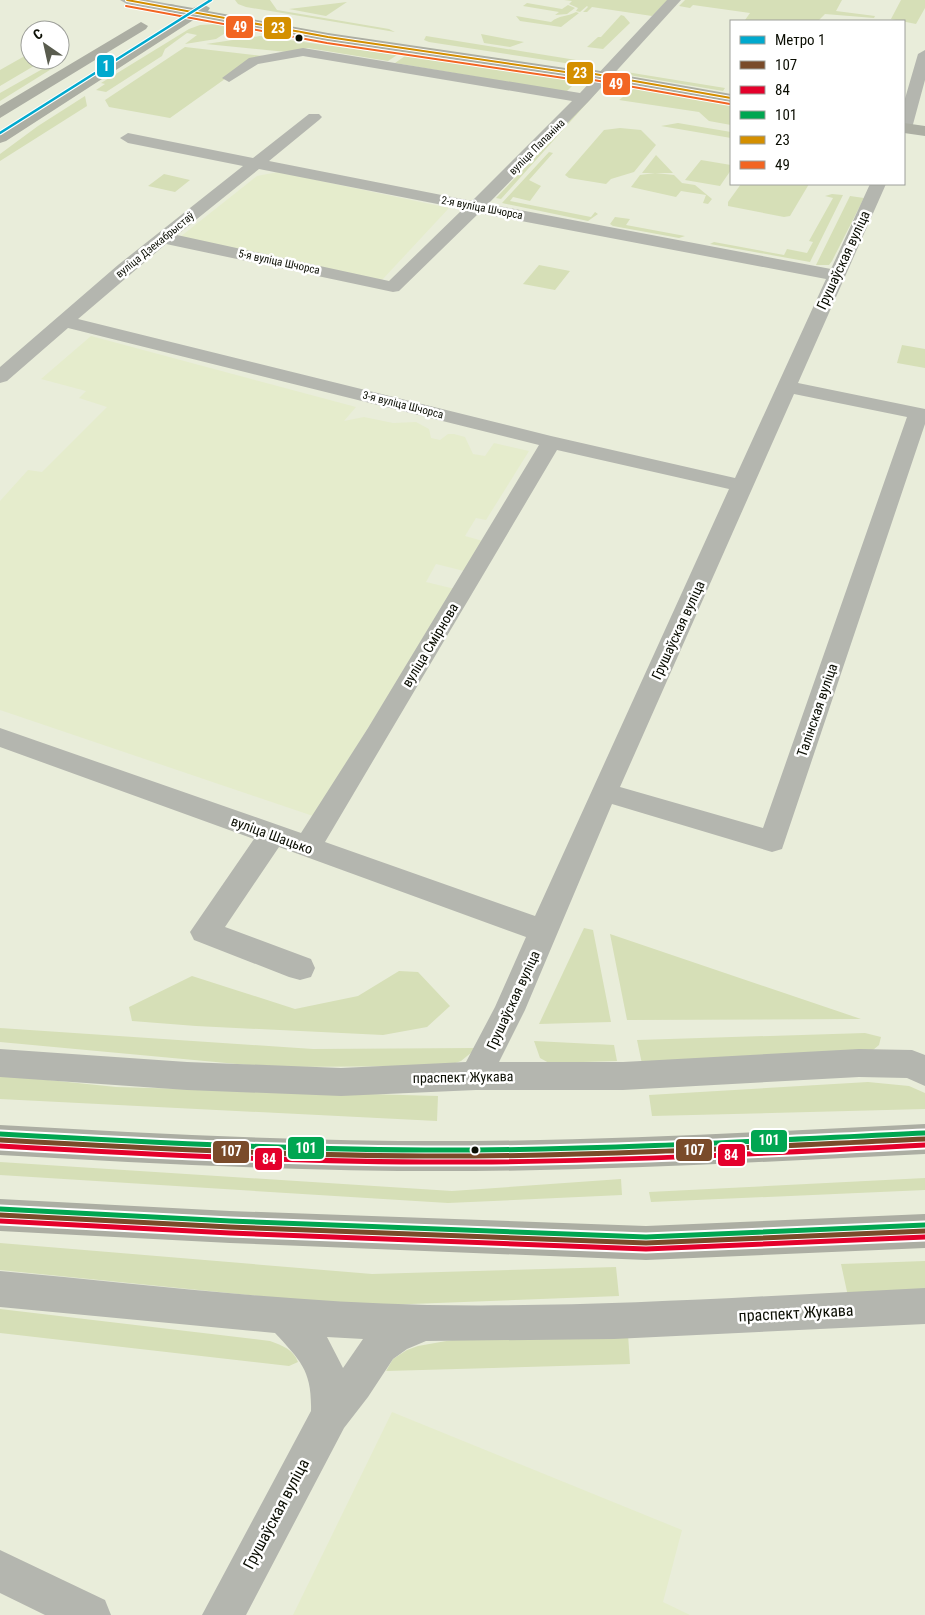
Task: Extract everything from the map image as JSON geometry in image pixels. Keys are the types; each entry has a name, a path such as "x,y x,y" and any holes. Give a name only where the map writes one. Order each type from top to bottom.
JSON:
{"main road":[{"path":"178,2 194,13 328,37 572,73 596,74 730,98"},
{"path":"0,113 178,2 212,2 413,42 576,67 596,74"},
{"path":"0,138 212,2"},
{"path":"905,128 925,131"},
{"path":"0,1140 227,1153 473,1156 635,1153 925,1138"},
{"path":"0,1215 230,1227 646,1243 764,1240 925,1231"}],"street":[{"path":"127,0 178,2"},
{"name":"вуліца Папаніна","path":"394,287 474,207 495,189 584,98 596,74 674,0"},
{"path":"229,78 254,61 303,52 584,98"},
{"path":"905,124 925,54"},
{"name":"вуліца Дзекабрыстаў","path":"0,377 164,238 314,117"},
{"name":"2-я вуліца Шчорса","path":"128,138 474,207 836,275"},
{"name":"Грушаўская вуліца","path":"476,1076 497,1038 604,792 878,185"},
{"name":"5-я вуліца Шчорса","path":"164,238 394,287"},
{"name":"3-я вуліца Шчорса","path":"64,322 551,442 743,486"},
{"name":"Талінская вуліца","path":"604,792 772,841 922,414 786,386"},
{"name":"вуліца Смірнова","path":"307,848 377,735 551,442"},
{"name":"вуліца Шацько","path":"0,737 264,846 307,848 544,931"},
{"path":"264,846 205,932 300,968"},
{"name":"праспект Жукава","path":"0,1063 187,1076 332,1081 476,1076 622,1076 859,1063 912,1064 925,1072"},
{"name":"праспект Жукава","path":"0,1288 282,1314 426,1322 637,1321 925,1306"},
{"name":"Грушаўская вуліца","path":"282,1314 314,1350 323,1366 329,1382 330,1414"},
{"name":"Грушаўская вуліца","path":"223,1615 330,1414 355,1384 380,1346 394,1336 426,1322"},
{"path":"0,1571 90,1615"}],"shaded area":[{"path":"235,0 270,0 277,10 389,29 395,32 246,7 238,4"},
{"path":"564,0 668,0 652,16 592,7 587,12 583,12 587,6 580,12 576,11 578,8 569,4 572,1"},
{"path":"685,0 842,0 836,11 875,16 874,18 825,14 819,20 745,20 750,13 693,5 690,8 679,6"},
{"path":"901,0 925,0 925,8 916,24 905,22 905,20 891,19"},
{"path":"347,2 326,16 289,9"},
{"path":"527,3 562,9 568,5 575,8 567,14 555,15 559,12 523,6"},
{"path":"576,12 579,13 561,27 520,21 516,16 551,22"},
{"path":"621,15 630,23 603,49 587,47 598,37 601,37"},
{"path":"218,24 235,27 216,39 185,44 197,35 187,33 165,49 162,56 106,92 96,90 105,84 101,83 189,29 200,25"},
{"path":"481,34 524,42 510,47 484,43"},
{"path":"260,36 397,55 388,61 308,48 287,52 206,44"},
{"path":"426,36 580,62 578,65 429,42 424,40"},
{"path":"185,47 263,56 253,59 170,118 109,107 105,100"},
{"path":"405,56 466,63 575,80 575,83 566,92 395,63"},
{"path":"20,59 20,70 27,70 0,86 0,70"},
{"path":"41,70 50,70 0,101 0,93"},
{"path":"614,70 725,88 723,91 623,74"},
{"path":"604,84 501,199 496,198"},
{"path":"635,88 730,104 730,125 709,121 699,112 619,100"},
{"path":"85,96 87,106 0,161 0,154 38,126"},
{"path":"678,123 730,132 730,138 661,126"},
{"path":"620,128 641,130 656,145 634,172 611,179 606,184 569,178 565,175 604,130"},
{"path":"549,152 553,153 529,180 541,186 530,201 513,197 510,201 591,217 595,212 598,214 588,221 502,203"},
{"path":"656,155 673,173 642,173"},
{"path":"701,160 730,165 730,171 720,186 685,180"},
{"path":"278,172 449,208 382,280 180,237 257,176"},
{"path":"655,173 674,175 682,183 695,185 712,199 708,204 703,203 706,195 681,191 676,197 631,187 640,175"},
{"path":"164,174 190,180 175,192 148,186"},
{"path":"740,185 808,185 790,216 784,217 728,206 728,202"},
{"path":"832,194 843,195 810,262 710,244 714,242 784,255 787,249 807,253 813,242 809,241 833,198 825,196"},
{"path":"850,196 864,198 832,261 829,265 816,265"},
{"path":"615,217 630,219 626,225 685,236 679,238 613,226 610,224"},
{"path":"539,265 570,271 555,290 523,284"},
{"path":"91,336 356,407 344,421 364,417 393,423 416,422 429,429 431,438 440,440 448,434 465,437 473,454 485,456 494,443 529,451 486,520 476,518 465,536 483,541 464,571 436,564 426,582 455,589 313,816 0,710 0,501 28,470 42,472 107,407 79,398 86,391 41,379"},
{"path":"902,345 925,349 925,368 897,363"},
{"path":"584,928 593,930 611,1022 539,1024"},
{"path":"610,934 861,1019 627,1020"},
{"path":"399,971 418,972 450,1006 427,1027 383,1035 196,1026 132,1021 129,1007 192,976 295,1009 358,996"},
{"path":"0,1028 313,1049 477,1048 461,1061 447,1066 270,1067 0,1042"},
{"path":"865,1033 881,1037 879,1045 873,1050 642,1064 637,1040"},
{"path":"534,1041 614,1045 617,1061 549,1063 540,1058"},
{"path":"0,1075 116,1087 438,1096 437,1121 0,1099"},
{"path":"868,1082 909,1086 925,1093 925,1109 652,1116 649,1095"},
{"path":"0,1162 452,1191 621,1179 622,1195 448,1203 0,1175"},
{"path":"925,1178 925,1190 651,1202 649,1192"},
{"path":"0,1243 372,1274 616,1267 619,1296 358,1306 0,1270"},
{"path":"925,1261 925,1297 849,1301 841,1264"},
{"path":"0,1309 270,1341 290,1351 298,1362 289,1366 0,1333"},
{"path":"628,1334 630,1364 386,1371 393,1359 407,1350 418,1346 452,1340"},
{"path":"392,1412 682,1530 663,1602 690,1615 293,1615"}],"metro line":[{"name":"1","path":"0,133 211,0"}],"transit line":[{"name":"23","path":"127,0 328,37 572,73 589,73 730,98"},
{"name":"49","path":"126,6 327,43 571,79 588,79 730,104"},
{"name":"101","path":"0,1134 296,1148 474,1150 643,1146 925,1133"},
{"name":"107","path":"0,1140 237,1152 474,1156 644,1152 925,1139"},
{"name":"84","path":"0,1146 237,1158 474,1162 756,1154 925,1145"},
{"name":"101","path":"0,1209 230,1221 646,1237 925,1225"},
{"name":"107","path":"0,1215 230,1227 646,1243 925,1231"},
{"name":"84","path":"0,1221 230,1233 646,1249 925,1237"}]}
